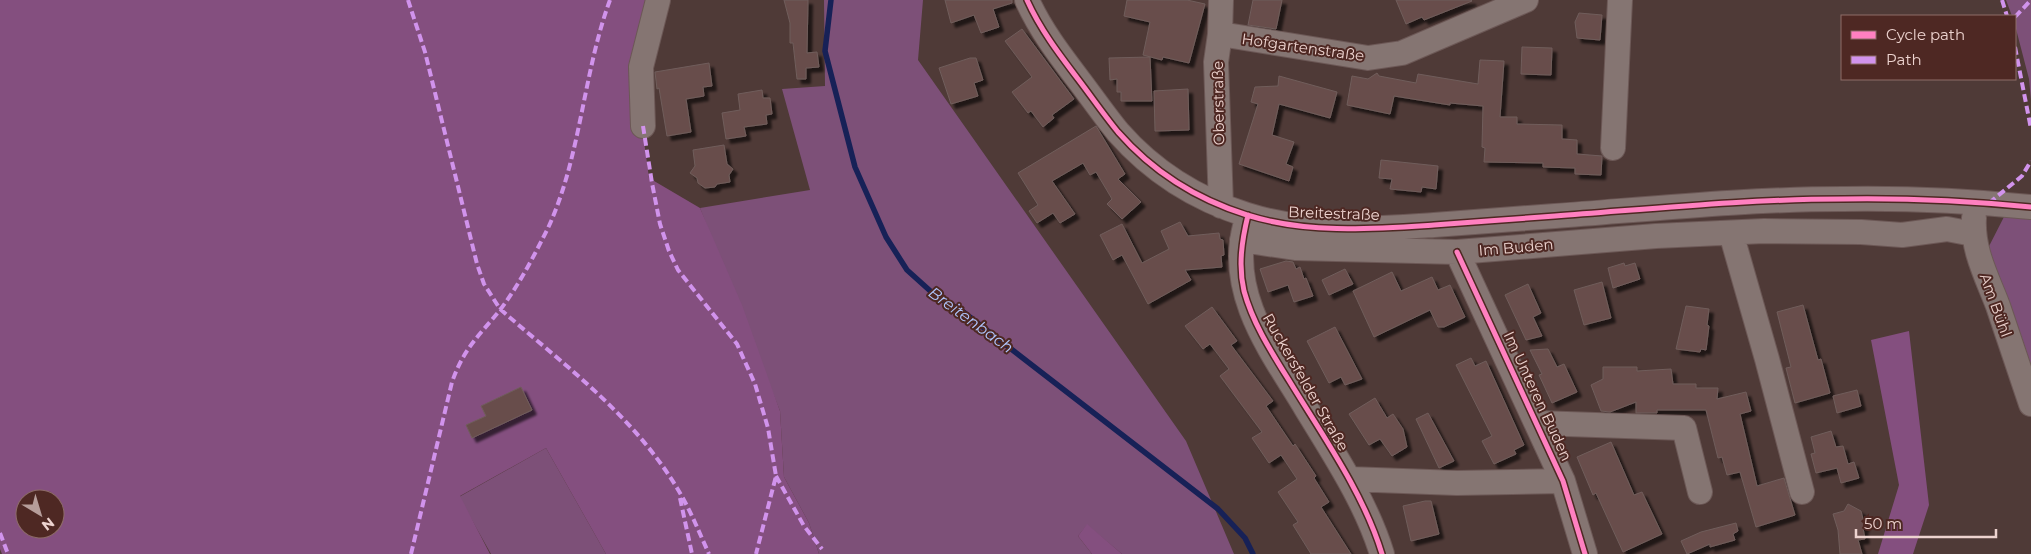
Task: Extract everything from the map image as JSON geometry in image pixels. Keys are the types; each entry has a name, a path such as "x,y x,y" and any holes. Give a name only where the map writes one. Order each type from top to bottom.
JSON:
{"street":[{"path":"643,126 641,67 658,0"},
{"name":"Breitestraße","path":"1027,0 1034,17 1051,42 1117,131 1162,174 1193,193 1220,206 1295,226 1380,228 1772,201 1843,199 1975,203 2031,207"},
{"name":"Oberstraße","path":"1220,206 1216,62 1220,34 1221,0"},
{"name":"Hofgartenstraße","path":"1220,34 1368,58 1402,53 1526,0"},
{"path":"1613,148 1620,0"},
{"name":"Am Bühl","path":"1975,203 1973,234 1978,256 2031,404"},
{"name":"Ruckersfelder Straße","path":"1248,215 1242,240 1241,270 1244,290 1252,313 1266,343 1349,479 1382,554"},
{"name":"Im Buden","path":"1242,240 1295,248 1457,252 1656,236 1764,230 1861,232 1902,235 1947,229 1973,234"},
{"path":"1731,233 1802,492"},
{"name":"Im Unteren Buden","path":"1457,252 1563,482 1585,554"},
{"name":"Im Unteren Buden","path":"1537,423 1684,428 1700,492"},
{"path":"1349,479 1457,483 1563,482"}],"shaded area":[{"path":"0,0 655,0 634,67 649,178 700,208 742,305 780,411 784,477 809,523 819,554 606,554 546,448 460,496 490,554 2,554 0,549"},
{"path":"824,0 923,0 918,60 1186,441 1234,554 1122,554 1087,525 1078,536 1092,554 819,554 809,523 784,477 780,411 700,208 810,190 782,89 825,86"},
{"path":"2006,0 2031,0 2031,100 2029,79 2016,29 2016,15 2012,15"},
{"path":"2007,211 2031,214 2031,385 1984,256"},
{"path":"1909,331 1929,505 1913,554 1878,554 1899,485 1871,340"},
{"path":"546,448 606,554 491,554 459,497"},
{"path":"1087,524 1122,554 1092,554 1078,536"}],"building":[{"path":"784,0 808,0 807,53 817,52 819,67 806,68 806,79 797,79 793,43 790,43 790,23"},
{"path":"945,0 1012,0 1012,3 993,9 999,27 981,33 974,15 951,23"},
{"path":"1127,0 1187,0 1205,4 1189,63 1163,57 1162,60 1143,55 1150,22 1124,16"},
{"path":"1253,0 1282,0 1276,29 1248,25"},
{"path":"1396,0 1472,1 1424,20 1422,17 1406,24"},
{"path":"1579,13 1602,15 1600,40 1577,38 1575,22"},
{"path":"1022,29 1074,99 1052,115 1054,118 1043,127 1031,111 1028,113 1012,92 1032,77 1005,41"},
{"path":"1522,47 1552,48 1551,75 1521,74"},
{"path":"1150,57 1152,101 1121,101 1121,92 1117,92 1117,79 1110,80 1109,58"},
{"path":"970,58 976,58 983,80 974,83 978,96 951,104 939,68"},
{"path":"1480,60 1504,61 1500,117 1517,117 1517,124 1562,125 1562,139 1577,140 1577,154 1602,156 1601,175 1575,174 1575,168 1543,167 1543,163 1484,162 1485,148 1482,147 1483,106 1450,103 1450,105 1394,96 1390,114 1347,105 1352,76 1368,79 1377,73 1379,76 1416,83 1418,74 1478,84"},
{"path":"709,63 712,86 703,87 704,96 686,99 691,132 667,136 655,72"},
{"path":"1279,76 1337,92 1330,118 1279,104 1272,135 1294,142 1286,164 1293,167 1289,181 1239,164 1258,104 1251,102 1255,87 1278,86"},
{"path":"1188,89 1189,130 1155,131 1154,91"},
{"path":"762,90 763,98 770,98 772,114 766,115 767,124 744,127 746,136 726,139 722,113 740,110 738,94"},
{"path":"1096,126 1125,174 1118,179 1141,202 1122,219 1107,204 1112,199 1096,172 1090,175 1083,163 1052,181 1075,214 1060,223 1053,213 1037,223 1029,211 1038,205 1018,173"},
{"path":"724,145 727,164 733,169 729,175 730,182 705,188 690,173 695,166 693,150"},
{"path":"1381,160 1438,166 1436,189 1422,187 1421,192 1390,189 1392,179 1379,178"},
{"path":"1180,222 1188,236 1219,233 1220,239 1223,240 1224,255 1221,256 1222,267 1185,270 1191,280 1148,304 1122,255 1113,260 1100,235 1122,224 1142,263 1169,249 1161,231"},
{"path":"1286,261 1293,262 1296,269 1300,267 1313,296 1294,302 1288,285 1268,292 1260,269"},
{"path":"1624,263 1625,266 1635,263 1640,279 1613,288 1608,268"},
{"path":"1345,269 1353,284 1329,295 1322,280"},
{"path":"1392,272 1401,291 1432,277 1438,290 1450,285 1465,317 1444,327 1438,327 1430,310 1374,337 1353,291"},
{"path":"1602,282 1611,318 1584,325 1574,290"},
{"path":"1528,284 1541,313 1533,317 1542,336 1526,340 1505,295"},
{"path":"1803,305 1818,360 1821,359 1830,393 1795,403 1786,368 1791,367 1777,312"},
{"path":"1686,306 1709,309 1706,350 1701,349 1700,352 1676,349"},
{"path":"1212,307 1237,341 1231,345 1273,401 1266,406 1293,446 1295,444 1316,476 1314,478 1329,502 1321,507 1351,554 1311,554 1293,525 1298,522 1278,492 1297,479 1281,455 1269,463 1252,438 1262,432 1220,376 1229,369 1210,344 1203,349 1185,326"},
{"path":"1335,327 1362,379 1345,385 1341,377 1329,383 1307,341"},
{"path":"1548,349 1557,367 1564,364 1577,392 1552,403 1539,375 1542,374 1530,350"},
{"path":"1471,358 1475,366 1486,361 1524,445 1514,450 1516,454 1494,464 1482,441 1492,436 1456,365"},
{"path":"1603,367 1637,367 1637,371 1671,369 1673,384 1696,384 1696,388 1718,388 1717,399 1746,392 1751,411 1740,414 1757,486 1784,478 1795,515 1756,527 1740,472 1727,475 1722,457 1718,458 1706,410 1657,410 1657,413 1636,413 1636,402 1610,412 1601,411 1591,385 1603,379"},
{"path":"521,387 532,410 472,438 466,425 486,416 481,406"},
{"path":"1857,390 1861,406 1837,413 1833,396"},
{"path":"1375,398 1387,418 1393,414 1403,429 1407,447 1392,456 1380,439 1369,445 1349,414"},
{"path":"1428,413 1454,461 1439,468 1416,419"},
{"path":"1831,431 1836,447 1843,446 1848,464 1854,462 1859,478 1841,483 1837,468 1816,473 1811,454 1815,453 1811,437"},
{"path":"1611,442 1634,495 1642,492 1662,534 1623,552 1596,493 1593,495 1577,457"},
{"path":"1431,501 1439,534 1411,541 1403,506"},
{"path":"1848,504 1861,511 1865,527 1863,528 1865,539 1858,540 1862,554 1840,554 1838,530 1833,514 1844,511"},
{"path":"1736,523 1738,531 1733,534 1735,540 1710,547 1710,544 1687,554 1681,541 1701,532"}],"waterway":[{"name":"Breitenbach","path":"831,0 825,51 855,167 886,237 907,270 937,297 962,311 1218,509 1245,538 1253,554"}],"marked path":[{"path":"408,0 425,52 477,264 484,284 500,309 596,392 640,437 677,488 709,554"},
{"path":"411,554 452,382 461,360 472,343 500,310 520,280 548,228 559,201 568,173 594,56 610,0"},
{"path":"2002,0 2007,15"},
{"path":"2016,16 2031,0"},
{"path":"2016,52 2031,129"},
{"path":"643,126 660,224 669,251 678,270 737,344 755,384 768,428 776,476 756,554"},
{"path":"1989,203 2022,176 2031,161"},
{"path":"776,476 804,526 822,549"},
{"path":"680,498 692,554"},
{"path":"0,533 8,554"}],"cycle path":[{"path":"1027,0 1044,31 1064,60 1118,132 1146,160 1176,182 1210,201 1247,215 1270,221 1316,228 1363,229 1807,199 1913,200 2031,207"},
{"path":"1248,215 1243,243 1241,272 1244,291 1252,315 1270,349 1354,487 1365,509 1382,554"},
{"path":"1457,252 1563,481 1585,554"}]}
